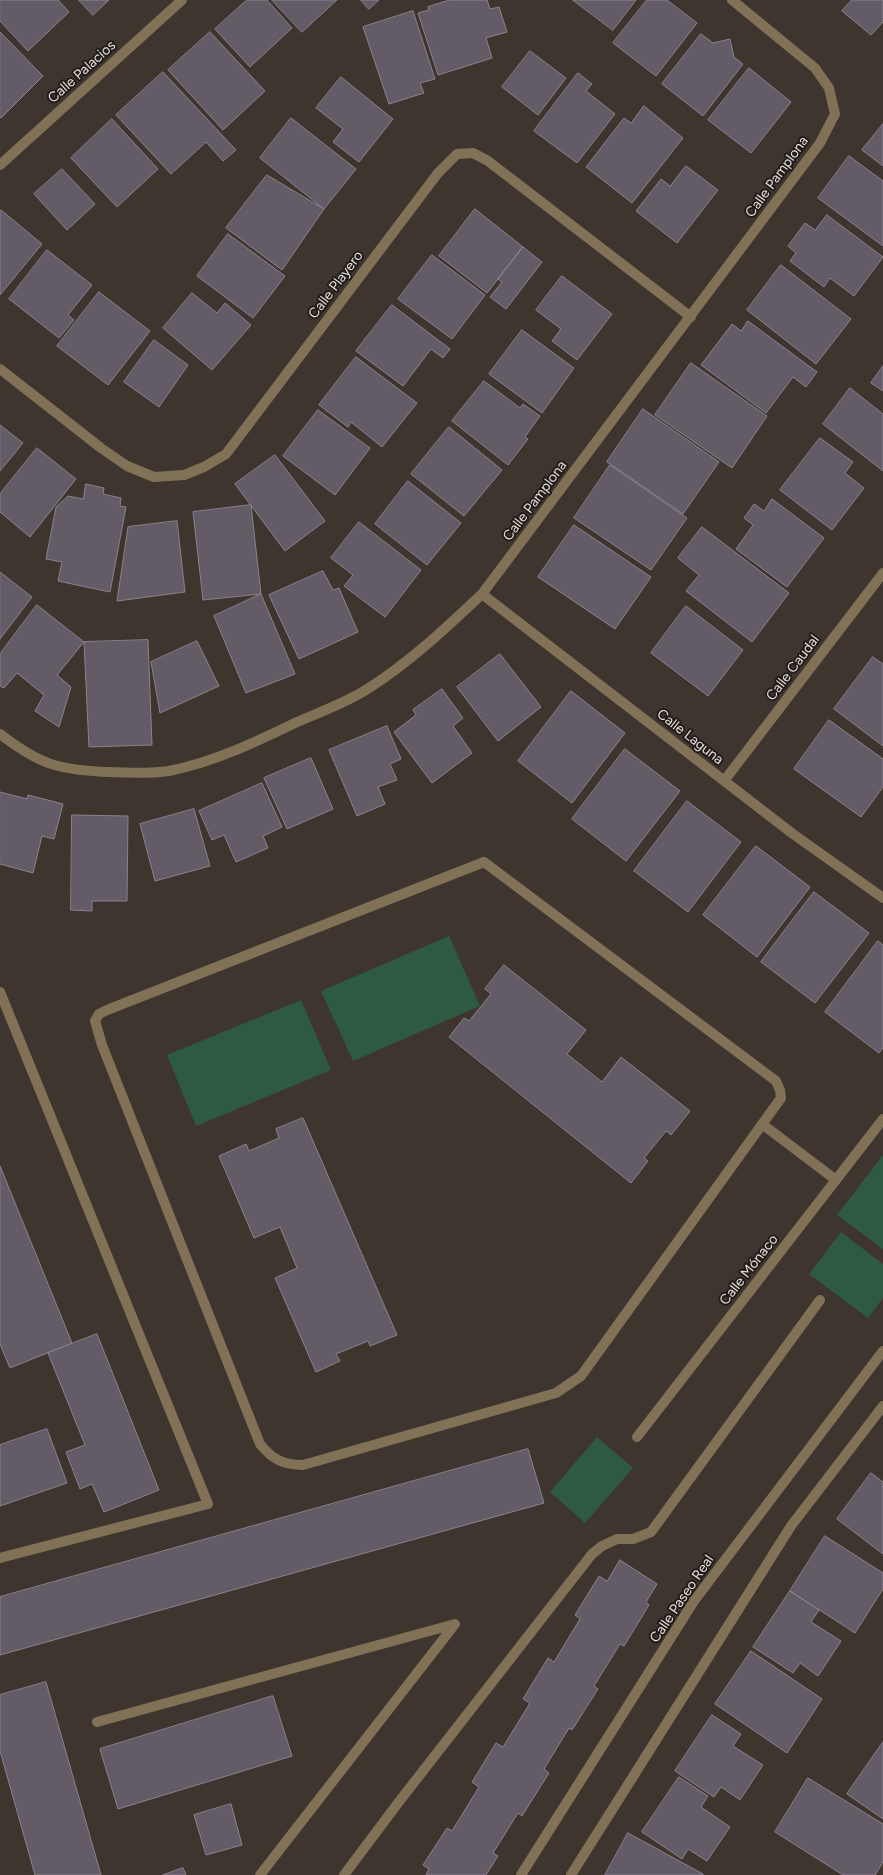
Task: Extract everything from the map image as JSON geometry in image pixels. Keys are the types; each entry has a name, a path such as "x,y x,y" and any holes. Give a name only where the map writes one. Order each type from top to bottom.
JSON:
{"street":[{"name":"Calle Palacios","path":"0,165 182,0"},
{"name":"Calle Pamplona","path":"0,734 36,759 52,765 80,771 136,773 167,771 197,764 256,741 367,690 405,664 482,594 820,143 835,114 829,88 815,68 732,0"},
{"name":"Calle Playero","path":"0,369 101,448 128,466 154,476 184,475 204,467 226,454 438,173 457,154 473,153 488,161 691,317"},
{"name":"Calle Caudal","path":"724,781 883,573"},
{"name":"Calle Laguna","path":"482,594 793,834 883,898"},
{"path":"484,862 776,1081 781,1098 762,1124 582,1376 569,1386 556,1393 303,1465 291,1465 279,1462 268,1455 260,1444 102,1045 95,1021 99,1014 107,1010 484,862"},
{"path":"0,992 208,1504 0,1558"},
{"name":"Calle Mónaco","path":"637,1437 883,1119"},
{"path":"762,1124 836,1180"},
{"path":"344,1875 592,1554 602,1546 618,1539 633,1538 651,1532 820,1300"},
{"name":"Calle Paseo Real","path":"521,1875 694,1601 883,1351"},
{"path":"571,1875 791,1526 883,1406"},
{"path":"96,1722 455,1624 260,1875"}],"green space":[{"path":"449,936 480,1006 353,1061 321,991"},
{"path":"301,1000 331,1070 196,1126 167,1055"},
{"path":"883,1155 883,1249 837,1215"},
{"path":"841,1232 883,1264 883,1298 868,1318 809,1274"},
{"path":"597,1437 633,1468 585,1523 550,1492"}],"building":[{"path":"0,0 58,0 69,12 28,51 0,21"},
{"path":"79,0 109,0 93,15"},
{"path":"247,0 267,0 292,28 250,67 215,29"},
{"path":"272,0 337,0 302,32"},
{"path":"361,0 379,0 369,9"},
{"path":"450,0 487,0 490,9 499,7 507,32 486,38 492,58 438,75 418,13 429,10 428,7"},
{"path":"573,0 636,0 613,30"},
{"path":"647,0 667,0 697,23 656,76 613,43"},
{"path":"852,0 883,0 883,22 871,35 842,11"},
{"path":"413,11 435,79 420,83 424,93 389,104 363,27"},
{"path":"0,32 43,76 1,118 0,117"},
{"path":"210,32 265,91 223,130 168,70"},
{"path":"701,34 713,43 730,39 734,57 743,64 703,116 662,84"},
{"path":"530,51 566,78 538,115 502,87"},
{"path":"749,68 791,102 751,153 708,120"},
{"path":"163,72 236,150 223,161 206,142 171,174 116,115"},
{"path":"578,73 592,84 586,91 615,114 577,163 534,131"},
{"path":"341,77 393,119 359,162 333,142 343,129 316,108"},
{"path":"644,106 683,138 632,203 586,167 624,118 631,123"},
{"path":"291,118 356,169 324,209 260,158"},
{"path":"112,119 158,169 117,207 71,158"},
{"path":"883,124 883,166 862,150"},
{"path":"849,156 883,181 883,246 818,198"},
{"path":"686,166 718,190 677,243 636,211 661,179 670,186"},
{"path":"62,169 95,204 67,230 34,194"},
{"path":"267,175 324,209 282,270 226,228"},
{"path":"475,209 523,247 487,293 439,256"},
{"path":"0,211 42,244 0,295"},
{"path":"827,215 883,257 854,296 830,278 824,287 790,261 796,253 788,246 805,223 815,230"},
{"path":"228,234 285,276 253,318 197,276"},
{"path":"523,247 542,262 506,309 490,297 502,282 498,279"},
{"path":"47,250 92,285 68,315 74,320 59,338 9,299"},
{"path":"432,255 485,295 452,339 398,299"},
{"path":"781,265 851,319 816,364 747,310"},
{"path":"562,276 612,314 577,360 552,341 561,329 536,310"},
{"path":"99,292 150,331 108,385 57,346"},
{"path":"192,293 217,313 225,303 251,325 212,370 163,328"},
{"path":"392,305 450,349 443,358 431,349 403,386 356,351"},
{"path":"748,321 817,372 806,387 793,377 766,413 701,365 732,324 741,331"},
{"path":"522,330 574,368 542,413 489,374"},
{"path":"154,340 188,365 159,407 124,382"},
{"path":"356,357 417,403 382,447 351,422 348,427 319,405"},
{"path":"691,363 767,416 732,468 655,415"},
{"path":"883,366 883,391 871,383"},
{"path":"484,381 520,408 523,404 540,416 525,437 528,439 508,465 452,421"},
{"path":"850,388 883,414 883,471 823,424"},
{"path":"643,409 719,462 683,514 607,462"},
{"path":"318,410 370,448 335,495 283,456"},
{"path":"0,425 23,443 0,471"},
{"path":"449,427 502,470 464,516 411,474"},
{"path":"820,438 853,462 845,473 864,488 832,530 780,490"},
{"path":"37,448 76,479 30,537 0,512 0,494"},
{"path":"275,455 325,521 285,551 235,484"},
{"path":"610,465 687,518 651,570 574,518"},
{"path":"408,481 461,523 427,565 375,524"},
{"path":"86,484 104,488 103,494 121,498 120,506 126,507 110,592 58,581 62,562 46,559 56,507 68,496 83,499"},
{"path":"772,499 824,538 787,587 736,549 753,525 744,518 754,504 764,511"},
{"path":"251,505 261,594 203,600 193,512"},
{"path":"177,521 185,592 117,601 128,527"},
{"path":"359,522 421,570 385,617 344,586 353,575 331,558"},
{"path":"574,525 651,577 615,629 538,577"},
{"path":"702,527 789,593 752,642 686,591 699,575 678,558"},
{"path":"323,571 333,590 339,588 358,632 299,659 269,595"},
{"path":"0,572 32,597 0,639"},
{"path":"261,594 295,674 246,693 214,616"},
{"path":"37,605 84,642 57,675 71,687 59,727 35,711 44,695 17,673 4,688 0,686 0,654"},
{"path":"686,606 743,650 708,696 651,653"},
{"path":"148,640 152,745 89,747 84,642"},
{"path":"197,641 219,686 160,713 151,662"},
{"path":"500,654 541,707 498,741 457,687"},
{"path":"873,657 883,664 883,746 834,709"},
{"path":"442,689 463,718 453,726 472,753 432,783 394,732 416,715 413,710"},
{"path":"571,691 625,733 572,803 518,761"},
{"path":"829,720 883,759 883,787 861,817 794,769"},
{"path":"387,726 401,759 390,764 397,780 378,787 385,804 357,816 329,750"},
{"path":"625,749 680,791 626,861 572,819"},
{"path":"311,758 333,809 287,829 264,778"},
{"path":"262,783 282,827 263,836 268,848 236,862 224,835 212,840 199,811"},
{"path":"0,792 27,799 28,795 63,804 54,839 42,836 33,873 0,864"},
{"path":"687,801 741,842 688,912 634,871"},
{"path":"194,809 210,866 155,881 140,824"},
{"path":"72,815 128,816 127,901 92,901 92,911 71,910"},
{"path":"756,846 810,887 757,957 703,915"},
{"path":"814,892 869,933 815,1003 761,962"},
{"path":"878,941 883,945 883,1048 879,1053 825,1012"},
{"path":"504,965 586,1030 567,1054 602,1082 621,1057 690,1111 671,1135 666,1131 644,1158 648,1161 631,1183 449,1037 464,1018 469,1021 491,994 485,989"},
{"path":"303,1118 397,1335 370,1346 368,1341 336,1354 340,1361 316,1372 275,1278 297,1268 280,1227 254,1238 219,1156 246,1144 249,1151 279,1138 276,1129"},
{"path":"0,1166 72,1343 10,1368 0,1344"},
{"path":"97,1334 159,1490 104,1512 92,1484 80,1489 66,1452 85,1445 48,1353"},
{"path":"47,1429 67,1483 0,1506 0,1445"},
{"path":"528,1449 544,1503 0,1655 0,1597"},
{"path":"871,1473 883,1482 883,1554 837,1519"},
{"path":"825,1536 883,1573 883,1589 855,1633 790,1591"},
{"path":"620,1560 657,1584 646,1602 649,1605 624,1646 620,1644 594,1686 598,1689 572,1730 569,1728 544,1769 549,1773 522,1816 518,1813 493,1853 498,1856 486,1875 426,1875 429,1869 423,1865 447,1828 452,1831 479,1787 472,1782 496,1743 503,1747 530,1703 523,1699 548,1658 554,1662 580,1619 575,1615 599,1576 607,1581"},
{"path":"790,1591 819,1610 811,1622 841,1641 818,1676 800,1663 793,1673 753,1647"},
{"path":"751,1651 822,1699 787,1753 715,1704"},
{"path":"46,1682 101,1875 35,1875 0,1751 0,1695"},
{"path":"273,1696 292,1756 118,1809 100,1749"},
{"path":"712,1715 741,1734 733,1746 763,1765 740,1800 721,1787 714,1797 675,1771"},
{"path":"883,1742 883,1819 847,1794"},
{"path":"679,1777 708,1796 701,1807 730,1827 707,1861 688,1849 682,1859 642,1832"},
{"path":"808,1778 883,1824 883,1862 875,1875 843,1875 775,1832"},
{"path":"231,1804 242,1845 206,1855 194,1815"},
{"path":"628,1833 703,1874 703,1875 605,1875"},
{"path":"183,1868 186,1875 163,1875"}]}
